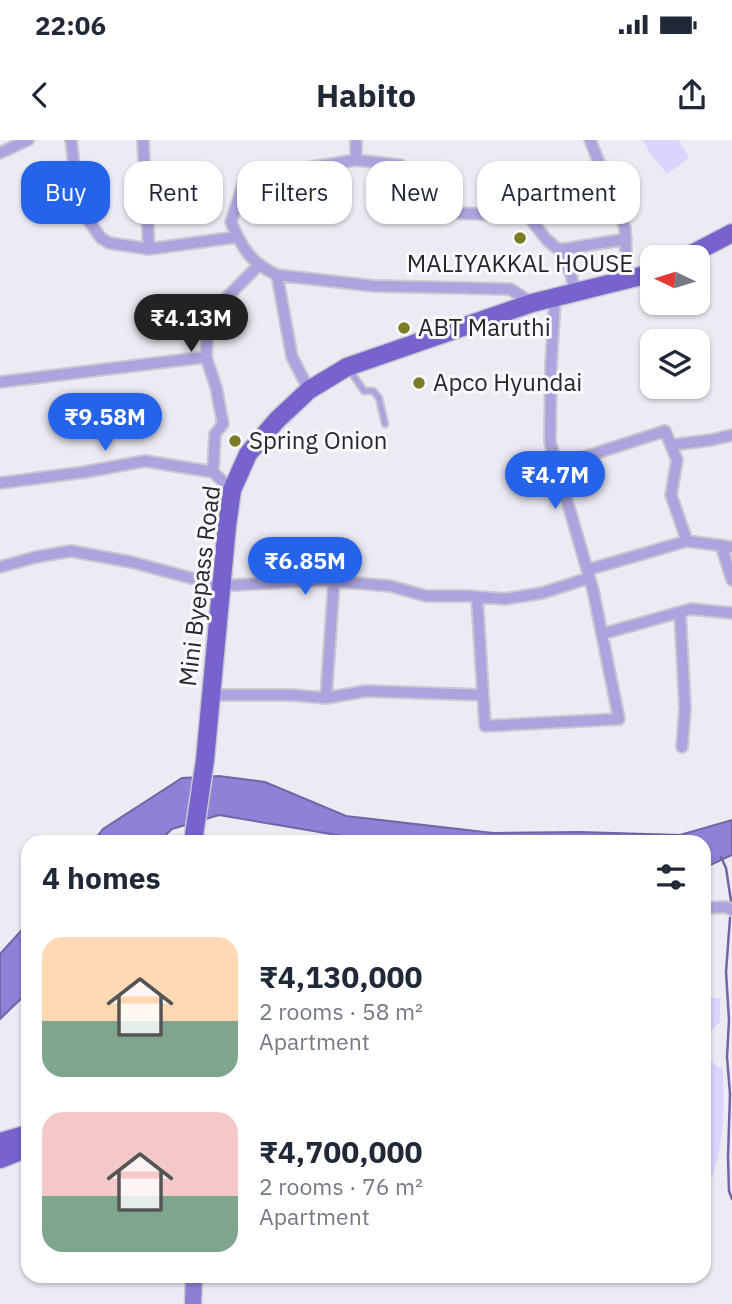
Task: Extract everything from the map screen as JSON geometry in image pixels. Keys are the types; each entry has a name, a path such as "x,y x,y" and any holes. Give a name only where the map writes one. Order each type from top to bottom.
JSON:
{"main road":[{"path":"709,245 732,233"},
{"name":"Mini Byepass Road","path":"194,835 205,760 232,490 248,454 277,420 309,390 347,367 532,303 640,276"},
{"path":"0,1142 21,1136"},
{"path":"0,1159 21,1151"}],"street":[{"path":"0,153 28,140"},
{"path":"71,140 79,207 101,238 109,243 149,249 237,237"},
{"path":"143,140 149,249"},
{"path":"355,160 356,140"},
{"path":"590,140 625,228 627,279"},
{"path":"532,303 510,289 374,286 277,275 258,266 237,237 231,222 246,178 355,160 400,165 403,205 407,211 528,216 547,240 559,250 576,293"},
{"path":"559,250 626,239"},
{"path":"213,472 215,434 223,424 216,387 206,358 209,315 258,266"},
{"path":"277,275 292,358 309,390"},
{"path":"477,597 485,726 619,719 588,574 550,442 555,298"},
{"path":"0,382 206,358"},
{"path":"559,472 584,457 665,431 677,460 671,495 687,541"},
{"path":"671,445 732,435"},
{"path":"0,483 145,461 213,472 232,490"},
{"path":"0,567 71,551 131,562 221,586 319,580 390,586 426,596 505,599 542,593 588,574 687,541 726,546 732,580"},
{"path":"326,698 334,581"},
{"path":"602,634 691,609 732,613"},
{"path":"680,612 685,708 682,747"},
{"path":"212,695 292,695 326,698 366,691 484,695"},
{"path":"711,908 726,907 732,910"},
{"path":"193,1304 194,1283"}],"lane":[{"path":"347,367 364,391 373,391 379,398 385,424"}],"shaded area":[{"path":"643,140 679,140 689,158 667,174"},
{"path":"219,776 265,782 346,816 493,833 680,835 337,835 219,815 172,829 166,835 98,835 103,829 182,778"},
{"path":"732,820 732,855 711,865 711,835 680,835"},
{"path":"21,931 21,999 0,1019 0,954"},
{"path":"711,997 720,999 720,1022 711,1031"},
{"path":"711,1061 723,1070 722,1134 711,1180"}],"waterway":[{"path":"721,857 726,868 731,901"},
{"path":"730,918 726,972 730,1094 728,1157 729,1191 732,1199"}],"place":[{"name":"MALIYAKKAL HOUSE","path":"520,238"},
{"name":"ABT Maruthi","path":"404,328"},
{"name":"Apco Hyundai","path":"419,383"},
{"name":"Spring Onion","path":"235,441"}]}
